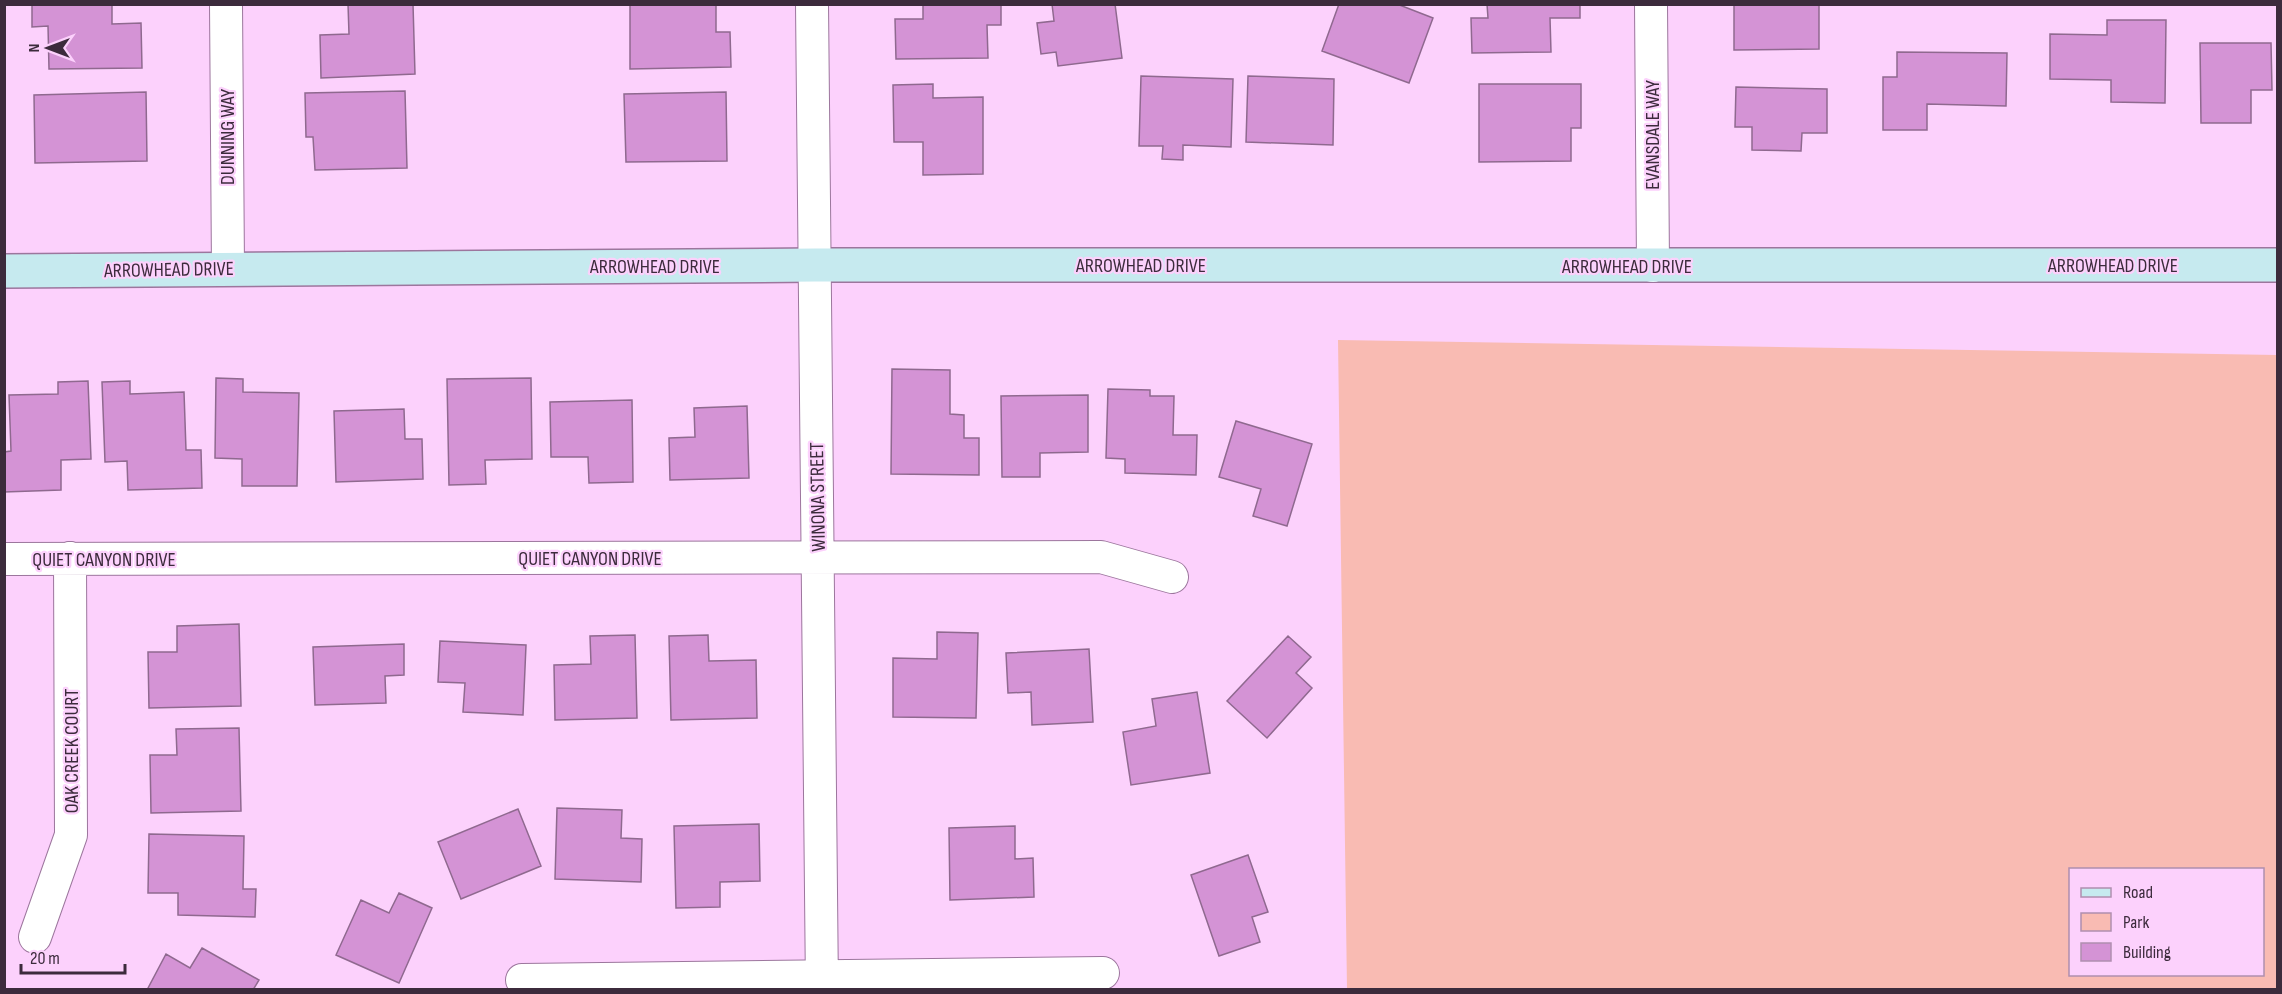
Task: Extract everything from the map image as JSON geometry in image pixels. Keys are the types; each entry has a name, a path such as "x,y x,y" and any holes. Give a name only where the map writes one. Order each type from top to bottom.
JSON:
{"main road":[{"name":"ARROWHEAD DRIVE","path":"4,271 815,265 2277,265"}],"street":[{"name":"DUNNING WAY","path":"226,4 228,268"},
{"name":"WINONA STREET","path":"812,4 822,983"},
{"name":"EVANSDALE WAY","path":"1651,4 1653,266"},
{"name":"QUIET CANYON DRIVE","path":"4,559 1101,557 1172,578"},
{"name":"OAK CREEK COURT","path":"35,937 72,835 70,558"},
{"path":"522,980 822,983 1103,974"}],"green space":[{"path":"1338,340 2277,355 2277,989 1347,989"}],"building":[{"path":"32,4 112,4 112,24 141,23 142,68 49,69 48,26 32,27"},
{"path":"348,4 413,4 415,74 321,78 320,35 349,34"},
{"path":"630,4 716,4 716,32 730,32 731,67 630,69"},
{"path":"923,4 1001,4 1001,25 987,25 988,58 896,59 895,19 923,19"},
{"path":"1052,4 1115,4 1122,58 1058,66 1056,52 1041,54 1037,23 1054,21"},
{"path":"1339,4 1397,4 1433,18 1409,83 1322,51"},
{"path":"1487,4 1580,4 1580,18 1550,18 1551,52 1472,53 1471,18 1488,18"},
{"path":"1734,4 1819,4 1819,49 1734,50"},
{"path":"2107,20 2166,20 2165,103 2111,102 2111,80 2050,79 2050,34 2107,35"},
{"path":"2200,43 2271,43 2272,90 2251,90 2251,123 2201,123"},
{"path":"1897,52 2007,53 2006,106 1927,104 1927,130 1883,130 1883,77 1897,77"},
{"path":"1141,76 1233,79 1231,147 1183,145 1183,160 1162,159 1163,146 1139,146"},
{"path":"1248,76 1334,79 1333,145 1246,142"},
{"path":"933,84 933,98 983,97 983,174 923,175 923,142 894,142 893,85"},
{"path":"1479,84 1581,84 1581,128 1571,128 1571,161 1479,162"},
{"path":"1736,87 1827,89 1827,133 1802,133 1801,151 1752,150 1752,127 1735,127"},
{"path":"405,91 407,168 315,170 313,137 306,137 305,93"},
{"path":"146,92 147,161 35,163 34,95"},
{"path":"726,92 727,161 626,162 624,94"},
{"path":"892,369 950,370 950,414 964,415 964,438 979,438 979,475 891,474"},
{"path":"216,378 243,379 243,392 299,393 297,486 242,486 242,459 215,458"},
{"path":"531,378 532,459 485,460 486,484 449,485 447,379"},
{"path":"88,381 91,459 61,460 61,490 4,492 4,452 11,451 9,395 58,394 58,382"},
{"path":"130,381 130,394 184,392 186,450 201,450 202,488 128,490 127,461 105,462 102,382"},
{"path":"1108,389 1150,390 1150,396 1174,396 1173,435 1197,435 1196,475 1125,473 1125,459 1106,458"},
{"path":"1088,395 1088,452 1040,453 1040,477 1002,477 1001,396"},
{"path":"632,400 633,482 589,483 588,457 551,457 550,402"},
{"path":"747,406 749,478 670,480 669,438 695,437 694,408"},
{"path":"404,409 405,439 422,439 423,479 336,482 334,411"},
{"path":"1236,421 1312,444 1287,526 1253,516 1261,489 1219,477"},
{"path":"239,624 241,706 149,708 148,652 177,652 177,626"},
{"path":"937,632 978,633 976,718 893,717 893,658 937,659"},
{"path":"635,635 637,718 555,720 554,665 591,664 590,636"},
{"path":"708,635 709,661 756,660 757,718 671,720 669,636"},
{"path":"1288,636 1311,657 1296,673 1312,688 1267,738 1227,701"},
{"path":"440,641 526,645 523,715 463,712 465,683 438,682"},
{"path":"404,644 404,675 385,676 386,703 315,705 313,647"},
{"path":"1089,649 1093,722 1032,725 1031,692 1008,693 1006,653"},
{"path":"1197,692 1210,773 1131,785 1123,732 1156,726 1152,699"},
{"path":"239,728 241,811 151,813 150,755 177,755 176,729"},
{"path":"557,808 622,810 621,838 642,839 641,882 555,879"},
{"path":"518,809 541,866 461,899 438,842"},
{"path":"759,824 760,881 720,882 720,907 676,908 674,826"},
{"path":"1015,826 1015,859 1033,858 1034,897 950,900 949,828"},
{"path":"149,834 244,836 243,889 256,889 255,917 178,915 178,893 148,893"},
{"path":"1248,855 1268,912 1252,917 1260,942 1219,956 1191,875"},
{"path":"399,893 432,908 399,983 336,955 361,900 389,913"},
{"path":"202,948 259,980 253,990 147,990 166,954 190,968"}]}
